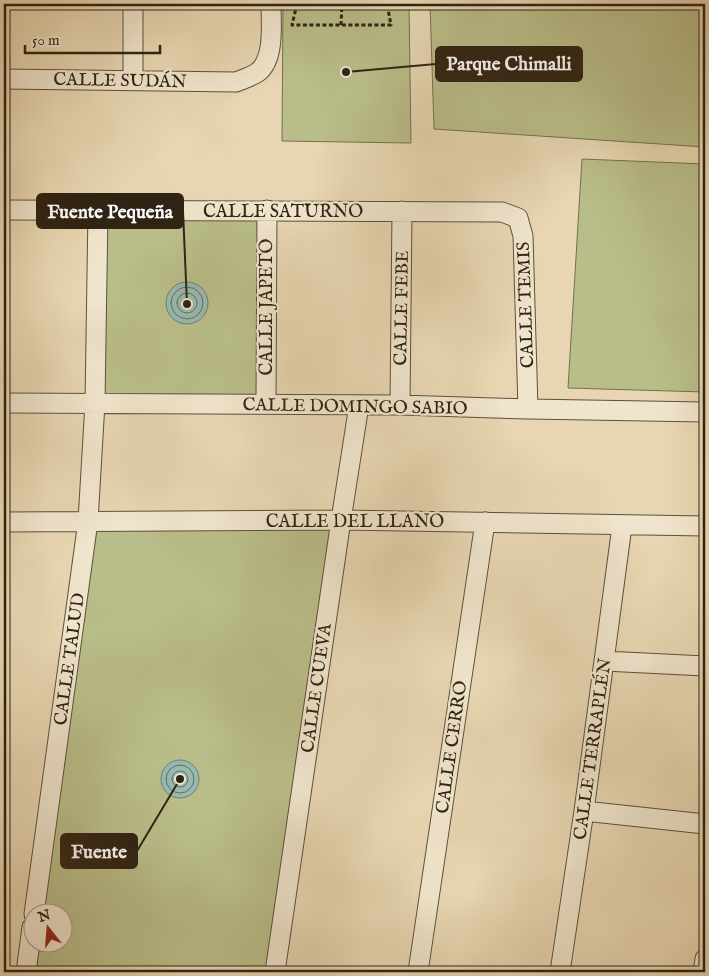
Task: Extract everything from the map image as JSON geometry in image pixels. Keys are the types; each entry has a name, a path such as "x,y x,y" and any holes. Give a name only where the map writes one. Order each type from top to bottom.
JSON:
{"street":[{"path":"133,80 134,4"},
{"name":"CALLE SUDÁN","path":"4,79 236,82 260,71 266,61 270,46 271,4"},
{"name":"CALLE SATURNO","path":"4,210 502,212"},
{"name":"CALLE TALUD","path":"35,904 88,521 95,403 98,210"},
{"name":"CALLE JAPETO","path":"266,404 267,210"},
{"name":"CALLE FEBE","path":"400,405 402,212"},
{"name":"CALLE TEMIS","path":"502,212 518,218 523,236 528,409"},
{"name":"CALLE DOMINGO SABIO","path":"4,403 400,405 705,412"},
{"name":"CALLE CUEVA","path":"275,972 359,405"},
{"name":"CALLE DEL LLANO","path":"4,522 341,520 705,526"},
{"name":"CALLE CERRO","path":"418,972 485,522"},
{"name":"CALLE TERRAPLÉN","path":"560,972 584,811 622,526"},
{"path":"604,661 705,666"},
{"path":"584,811 705,824"},
{"path":"26,972 28,954"},
{"path":"703,972 705,959"}],"path":[{"path":"297,4 292,25 391,25 386,4"},
{"path":"341,25 342,4"}],"green space":[{"path":"283,4 409,4 411,143 282,141"},
{"path":"430,4 705,4 705,147 434,129"},
{"path":"582,159 705,164 705,392 568,388"},
{"path":"99,211 266,211 262,400 97,401"},
{"path":"332,523 269,972 31,972 34,954 72,954 72,904 40,904 96,527"}],"water":[{"path":"191,282 199,285 205,291 208,303 205,315 199,321 183,324 175,321 169,315 166,299 169,291 175,285"},
{"path":"180,760 194,765 199,779 194,793 180,798 166,793 161,779 166,765"}],"place":[{"name":"Parque Chimalli","path":"346,72"},
{"name":"Fuente Pequeña","path":"187,304"},
{"name":"Fuente","path":"180,779"}]}
